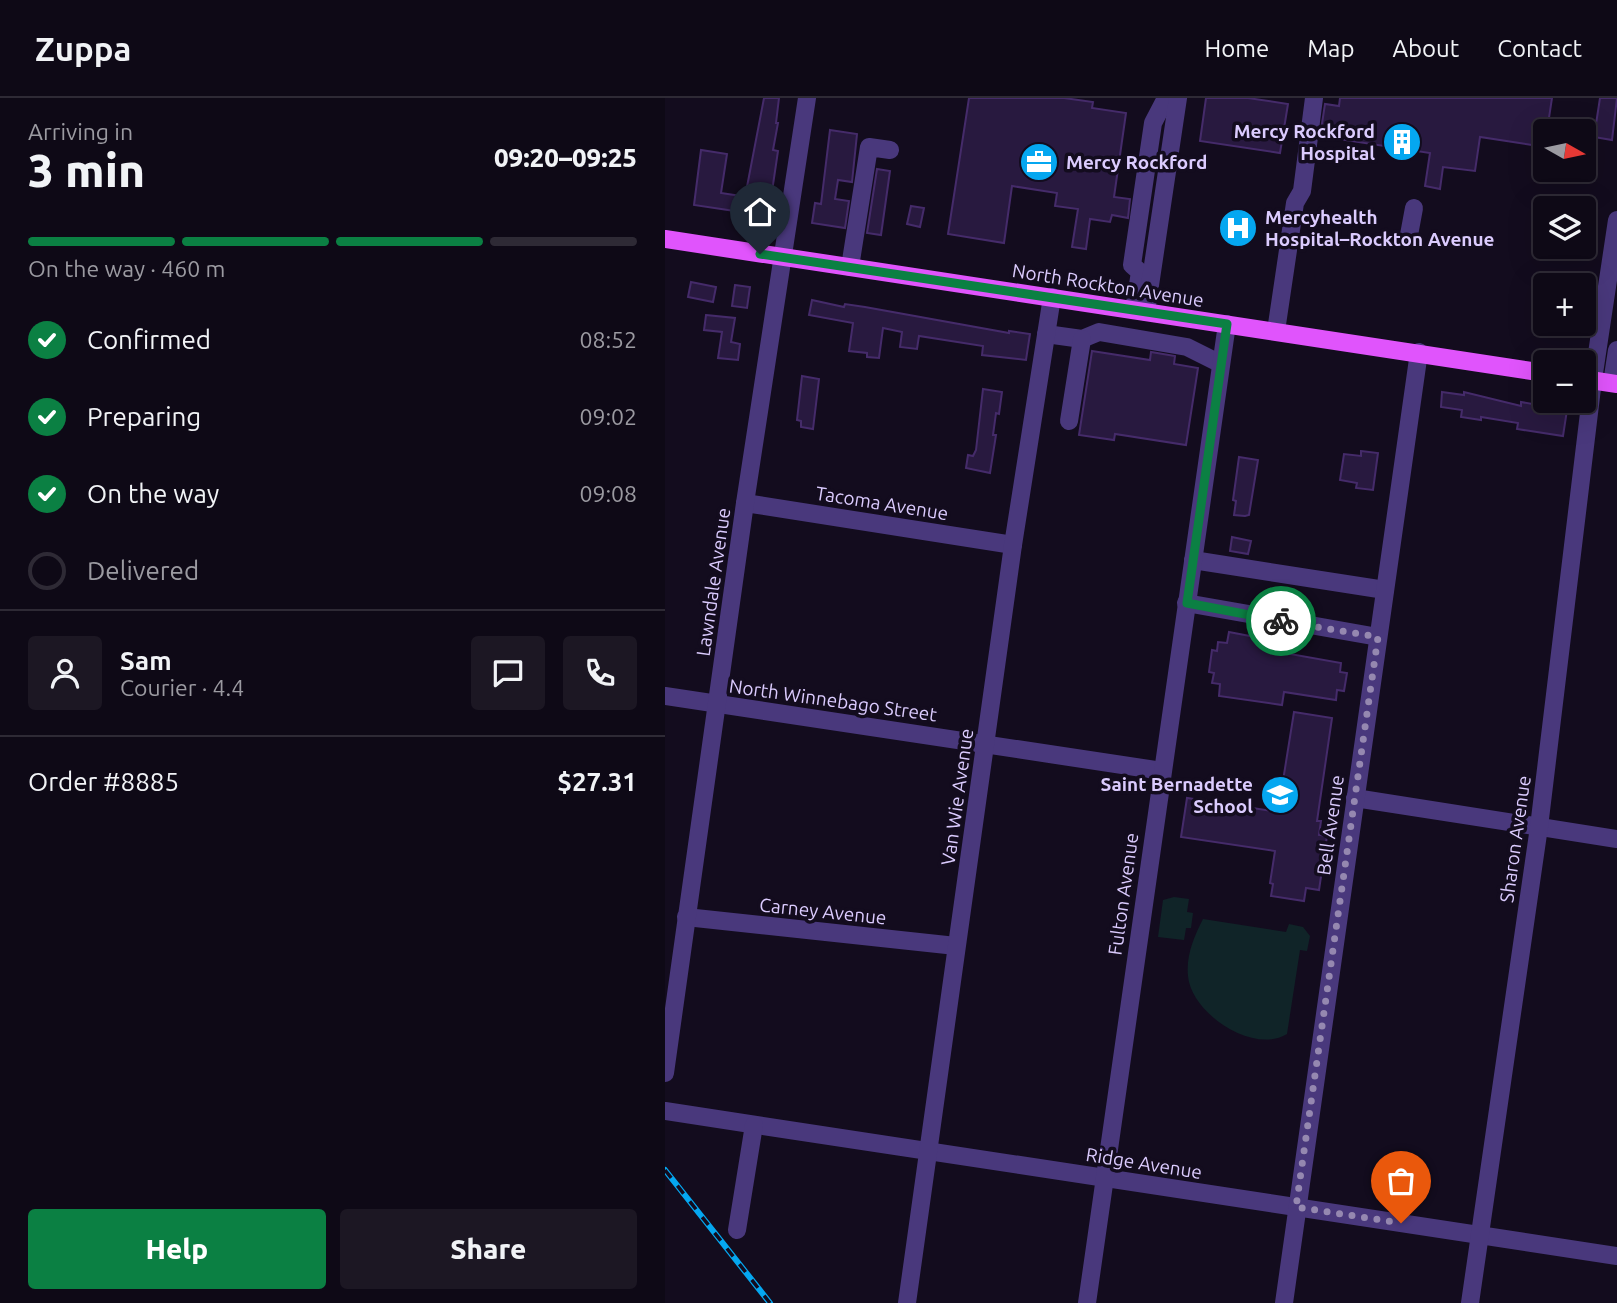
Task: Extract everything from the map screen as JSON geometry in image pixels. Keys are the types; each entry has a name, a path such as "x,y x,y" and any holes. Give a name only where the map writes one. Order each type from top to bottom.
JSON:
{"main road":[{"name":"North Rockton Avenue","path":"665,239 1533,371"},
{"path":"1596,381 1615,384"}],"street":[{"name":"Lawndale Avenue","path":"665,1073 745,503 807,98"},
{"path":"1140,311 1140,272 1132,265 1153,123 1166,98"},
{"path":"1140,311 1178,98"},
{"path":"1282,332 1307,204 1302,191 1314,98"},
{"path":"850,267 869,147 890,150"},
{"path":"1409,235 1414,208"},
{"name":"Sharon Avenue","path":"1593,350 1617,220"},
{"name":"Van Wie Avenue","path":"907,1303 1013,545 1052,297"},
{"name":"Fulton Avenue","path":"1087,1303 1227,324"},
{"path":"1046,334 1081,339 1099,332 1187,347 1221,364"},
{"path":"1069,421 1081,339"},
{"path":"1615,384 1617,350"},
{"name":"Bell Avenue","path":"1283,1303 1419,352"},
{"name":"Sharon Avenue","path":"1470,1303 1539,827 1584,413"},
{"name":"Tacoma Avenue","path":"745,503 1013,545"},
{"path":"1193,561 1385,590"},
{"path":"1187,603 1378,637"},
{"name":"North Winnebago Street","path":"665,696 1162,771"},
{"path":"1355,798 1617,839"},
{"name":"Carney Avenue","path":"686,918 956,946"},
{"name":"Ridge Avenue","path":"665,1111 1617,1256"},
{"path":"737,1230 754,1125"}],"green space":[{"path":"1174,897 1189,899 1187,912 1193,913 1191,928 1186,928 1184,940 1158,937 1163,900"},
{"path":"1203,919 1286,932 1289,924 1303,927 1310,936 1307,951 1300,950 1287,1034 1273,1039 1242,1035 1226,1027 1200,1004 1188,976 1188,961 1191,946"}],"building":[{"path":"764,98 779,98 773,150 778,151 770,205 757,203 755,214 694,205 701,150 727,154 721,193 741,196 742,191 746,192"},
{"name":"Mercy Rockford","path":"969,98 1064,98 1093,102 1092,108 1126,113 1114,197 1130,199 1128,218 1112,215 1110,222 1090,219 1086,249 1072,247 1078,209 1055,206 1057,193 1012,186 1004,243 948,234"},
{"path":"1206,98 1248,98 1288,104 1280,153 1200,141"},
{"name":"Mercy Rockford Hospital","path":"1340,98 1552,98 1549,119 1533,119 1533,145 1480,137 1475,171 1443,167 1440,189 1425,186 1430,153 1332,138 1333,132 1321,130 1325,104 1339,106"},
{"path":"1600,98 1617,98 1612,140 1596,137"},
{"path":"830,130 857,134 852,182 838,180 835,199 849,201 845,228 812,223 815,203 821,204"},
{"path":"877,169 890,171 881,235 867,233"},
{"path":"911,206 924,208 920,227 907,224"},
{"path":"691,282 716,287 713,302 688,297"},
{"path":"735,285 750,287 747,308 732,306"},
{"path":"812,300 1009,333 1030,334 1026,360 982,355 983,346 919,336 917,349 900,347 902,332 883,328 879,358 867,357 867,353 849,351 853,323 809,315"},
{"path":"706,315 735,318 731,342 740,344 738,360 718,358 722,332 704,330"},
{"path":"1092,351 1150,360 1151,352 1175,356 1174,364 1198,368 1186,445 1115,434 1114,440 1079,435"},
{"path":"802,376 819,379 813,429 801,427 801,421 797,420"},
{"path":"983,389 1002,392 999,414 996,413 993,435 996,435 990,473 966,468 968,455 973,456 976,450"},
{"path":"1442,392 1464,395 1464,392 1521,406 1521,402 1533,404 1533,413 1567,413 1563,436 1517,429 1518,423 1461,417 1462,410 1441,407"},
{"path":"1361,451 1378,453 1373,490 1356,488 1357,483 1340,480 1344,454 1361,456"},
{"path":"1239,457 1258,460 1249,515 1245,516 1234,515 1236,501 1233,500"},
{"path":"1232,537 1251,541 1248,554 1230,551"},
{"path":"1229,632 1291,644 1290,654 1341,663 1340,672 1347,673 1344,691 1337,690 1336,700 1284,692 1282,705 1219,696 1220,684 1212,683 1214,673 1209,672 1212,650 1217,651 1218,642 1227,643"},
{"path":"1294,712 1332,718 1317,821 1321,821 1319,835 1327,836 1319,890 1306,888 1304,901 1271,896 1273,884 1270,883 1275,851 1181,837 1187,798 1278,812"}],"railway":[{"path":"665,1170 770,1303"}],"way so far":[{"path":"1281,621 1378,637 1296,1207 1401,1223"}],"place":[{"name":"Mercy Rockford Hospital","path":"1402,142"},
{"name":"Mercy Rockford","path":"1039,162"},
{"name":"Mercyhealth Hospital–Rockton Avenue","path":"1238,228"},
{"name":"Saint Bernadette School","path":"1280,795"}],"route":[{"path":"760,254 1227,324 1187,603 1281,621"}]}
